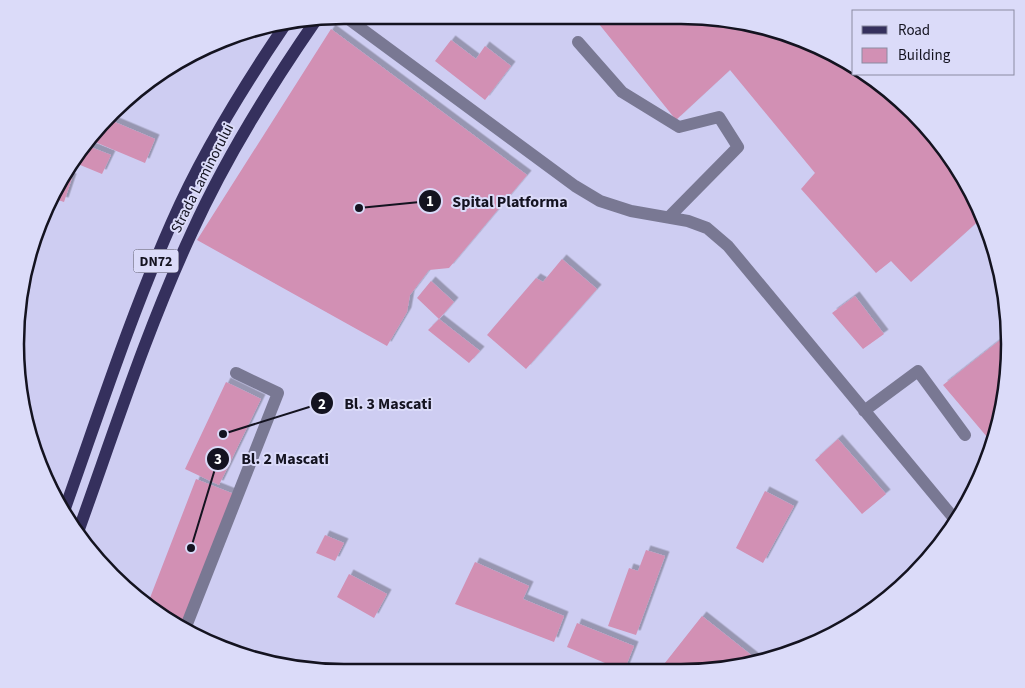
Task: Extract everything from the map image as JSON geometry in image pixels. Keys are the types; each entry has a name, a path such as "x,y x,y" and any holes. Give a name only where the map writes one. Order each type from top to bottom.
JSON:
{"main road":[{"name":"Strada Laminorului","path":"80,525 162,302 192,233 236,144 282,68 312,25"},
{"name":"Strada Laminorului","path":"67,504 144,292 172,222 222,125 282,30"}],"lane":[{"path":"355,24 575,186 600,201 631,211 669,217 707,228 728,246 951,515"},
{"path":"578,42 622,92 679,127 718,117 738,147 669,217"},
{"path":"864,411 918,371 965,435"},
{"path":"187,622 278,393 236,373"}],"building":[{"path":"599,24 702,24 723,26 784,41 823,57 876,90 922,133 947,166 977,222 911,282 891,261 876,273 801,189 815,173 730,70 676,120"},
{"path":"331,29 527,175 449,268 429,270 410,295 407,312 387,346 197,240"},
{"path":"451,40 476,59 485,46 511,66 485,100 435,61"},
{"path":"114,122 155,139 145,163 96,142"},
{"path":"91,147 111,155 102,174 79,165"},
{"path":"72,178 64,202 58,200"},
{"path":"562,259 597,289 526,369 487,335 536,278 543,282"},
{"path":"431,281 454,302 439,319 417,298"},
{"path":"855,296 884,334 863,349 832,313"},
{"path":"439,319 480,351 469,363 428,330"},
{"path":"1001,339 999,386 987,437 943,385"},
{"path":"226,382 261,399 219,485 185,469"},
{"path":"838,439 886,494 862,514 815,460"},
{"path":"196,479 234,494 184,621 150,599"},
{"path":"765,491 794,506 763,563 736,548"},
{"path":"325,535 344,543 335,561 316,553"},
{"path":"646,550 665,556 636,635 608,626 629,568 638,571"},
{"path":"475,562 529,586 523,599 564,616 554,642 455,604"},
{"path":"349,574 387,594 374,618 337,597"},
{"path":"702,616 752,656 702,664 664,664"},
{"path":"577,623 634,646 627,664 607,664 567,647"}],"place":[{"name":"Spital Platforma","path":"359,208"},
{"name":"Bl. 3 Mascati","path":"223,434"},
{"name":"Bl. 2 Mascati","path":"191,548"}]}
